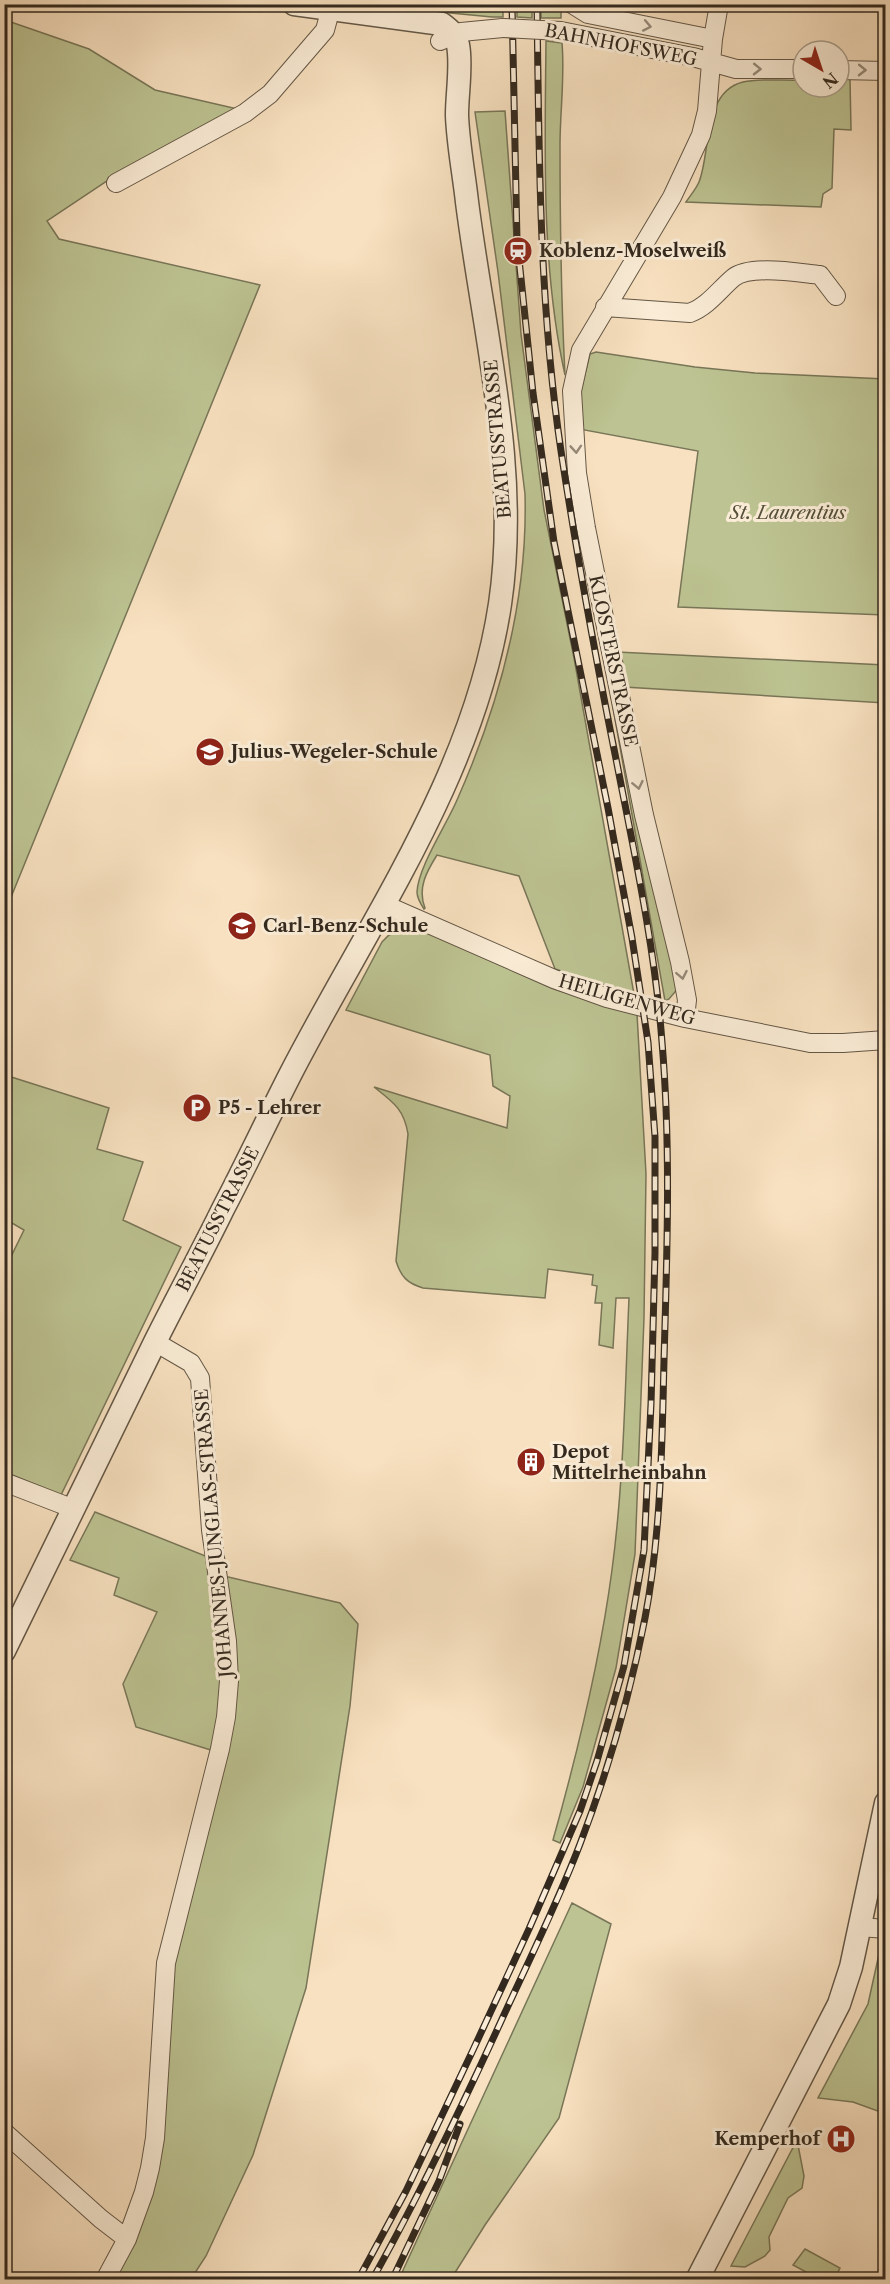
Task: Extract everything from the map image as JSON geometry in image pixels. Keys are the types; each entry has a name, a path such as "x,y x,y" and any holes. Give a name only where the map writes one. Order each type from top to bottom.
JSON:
{"street":[{"path":"294,4 442,24 447,38"},
{"path":"572,4 588,14 713,39"},
{"name":"KLOSTERSTRASSE","path":"685,1018 687,1000 680,962 644,815 585,528 577,473 572,391 581,350 672,197 701,135 707,111 713,39 719,4"},
{"path":"116,183 245,113 270,94 325,30 331,8"},
{"name":"BAHNHOFSWEG","path":"447,38 465,31 503,28 561,31 736,69 791,69"},
{"name":"BEATUSSTRASSE","path":"4,1651 155,1342 288,1079 431,815 470,725 489,662 501,600 504,570 506,494 504,456 457,122 458,49 447,38"},
{"path":"851,70 885,71"},
{"path":"605,307 690,313 698,310 735,276 749,271 820,274 836,296"},
{"name":"HEILIGENWEG","path":"383,904 554,980 607,998 685,1018 810,1043 885,1040"},
{"name":"JOHANNES-JUNGLAS-STRASSE","path":"105,2280 127,2239 144,2192 155,2138 166,1963 220,1749 229,1681 227,1641 211,1530 200,1378 191,1363 155,1342"},
{"path":"4,1482 74,1509"},
{"path":"697,2280 839,2004 850,1973 885,1803"},
{"path":"860,1928 885,1929"},
{"path":"4,2132 101,2219 127,2239"}],"green space":[{"path":"367,5 503,5 503,17 492,17"},
{"path":"517,5 532,5 532,18 517,17"},
{"path":"541,5 561,5 561,18 541,18"},
{"path":"5,20 89,49 155,90 242,110 107,181 47,221 59,239 260,285 5,912"},
{"path":"546,41 562,43 563,56 560,203 565,375 557,334 548,251 545,167"},
{"path":"791,80 791,99 850,99 851,130 834,129 832,188 823,194 821,207 686,202 699,182 710,125 714,110 721,98 730,88 743,82"},
{"path":"505,111 521,334 544,510 574,658 634,994 555,969 519,876 437,855 423,887 424,909 417,894 422,870 457,800 486,726 508,650 522,573 525,494 498,272 475,112"},
{"name":"St. Laurentius","path":"596,352 695,367 755,373 885,379 885,615 678,607 698,451 579,429 579,398 590,354"},
{"path":"603,651 680,986 665,1001"},
{"path":"617,652 885,665 885,703 624,687"},
{"path":"408,928 421,930 554,989 637,1014 646,1174 644,1318 635,1554 616,1668 583,1787 560,1843 553,1840 587,1706 612,1570 622,1468 629,1298 616,1298 613,1348 599,1345 602,1303 595,1303 597,1286 592,1285 593,1275 548,1269 545,1298 423,1288 405,1279 400,1271 396,1261 408,1134 400,1112 374,1087 507,1128 510,1096 493,1086 490,1055 346,1010 382,942 389,935"},
{"path":"5,1075 109,1108 97,1149 143,1162 123,1220 181,1247 61,1495 5,1472 4,1271 24,1230 5,1219"},
{"path":"95,1512 208,1557 224,1680 214,1751 136,1727 123,1684 157,1612 114,1595 119,1578 70,1560"},
{"path":"224,1576 340,1603 358,1624 350,1706 306,1988 253,2155 206,2256 191,2279 114,2280 131,2248 170,1978 228,1745"},
{"path":"572,1903 611,1924 559,2118 485,2225 451,2279 399,2279"},
{"path":"883,1936 885,1936 885,2129 878,2111 853,2102 818,2098 868,2004"},
{"path":"797,2140 804,2176 802,2188 788,2198 769,2237 770,2250 765,2256 745,2267 731,2266"},
{"path":"805,2249 840,2268 836,2276 842,2279 804,2279 808,2273 793,2265"}],"railway":[{"path":"358,2280 406,2191 473,2050 580,1811 624,1666 644,1550 655,1253 655,1137 648,1042 608,808 554,542 533,393 517,240 512,4"},
{"path":"372,2280 460,2110 546,1925 580,1844 609,1761 632,1676 645,1618 658,1522 668,1201 667,1122 662,1042 655,972 644,903 587,608 554,395 544,284 537,4"},
{"path":"392,2280 439,2181 460,2124"}],"place":[{"name":"Koblenz-Moselweiß","path":"518,251"},
{"name":"Julius-Wegeler-Schule","path":"210,752"},
{"name":"Carl-Benz-Schule","path":"242,926"},
{"name":"P5 - Lehrer","path":"197,1108"},
{"name":"Depot Mittelrheinbahn","path":"531,1462"},
{"name":"Kemperhof","path":"841,2139"}]}
